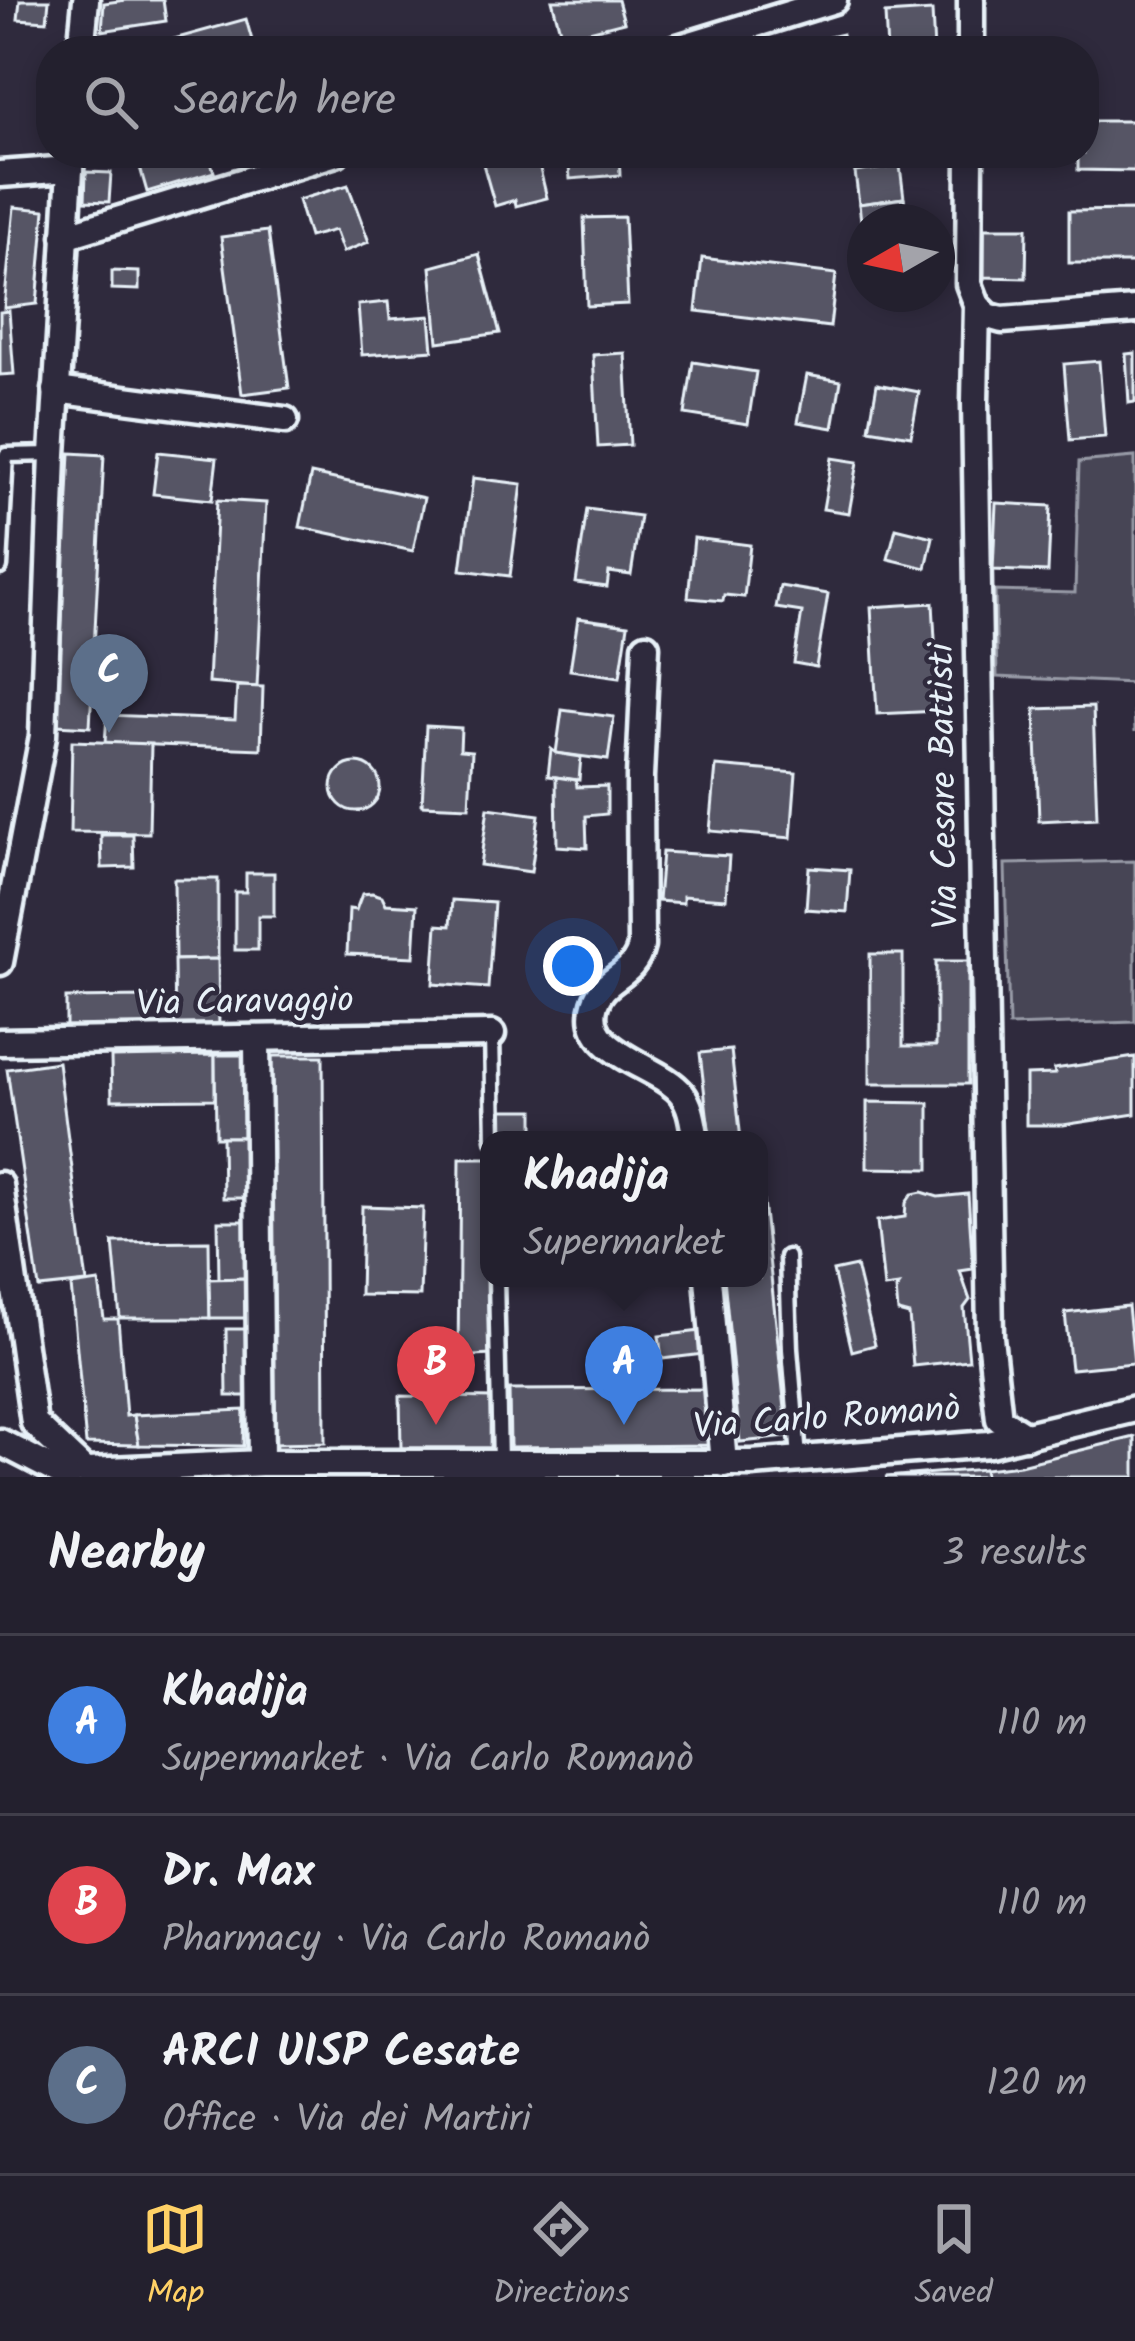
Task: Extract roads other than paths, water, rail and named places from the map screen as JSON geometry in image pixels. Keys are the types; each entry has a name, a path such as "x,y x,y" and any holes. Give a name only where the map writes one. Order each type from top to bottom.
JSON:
{"street":[{"path":"82,36 86,0"},
{"path":"717,36 834,0"},
{"path":"970,36 971,0"},
{"path":"0,174 36,167"},
{"path":"0,962 43,736 52,454 70,168"},
{"path":"65,236 287,168"},
{"name":"Via Cesare Battisti","path":"970,168 969,284 977,305 990,1337 999,1419"},
{"path":"977,305 1001,320 1135,310"},
{"path":"56,390 284,421"},
{"path":"646,646 640,777 641,946 638,962 606,987 595,1005 595,1028 607,1046 668,1080 683,1096 693,1131"},
{"name":"Via Caravaggio","path":"0,1042 492,1034"},
{"path":"257,1040 261,1463"},
{"path":"0,1185 34,1423 82,1475"},
{"path":"709,1287 724,1464"},
{"name":"Via Carlo Romanò","path":"82,1475 261,1463 724,1464 752,1470 800,1460 972,1445 1135,1409"},
{"path":"972,1445 999,1419 1026,1436"},
{"path":"0,1426 34,1423"},
{"path":"0,1442 82,1475"}],"lane":[{"path":"0,567 6,455 52,454"},
{"path":"492,1034 494,1131"},
{"path":"788,1257 800,1460"},
{"path":"496,1287 500,1465"}],"place":[{"name":"ARCI UISP Cesate","path":"109,733"},
{"name":"Dr. Max","path":"436,1425"},
{"name":"Khadija","path":"624,1425"}]}
